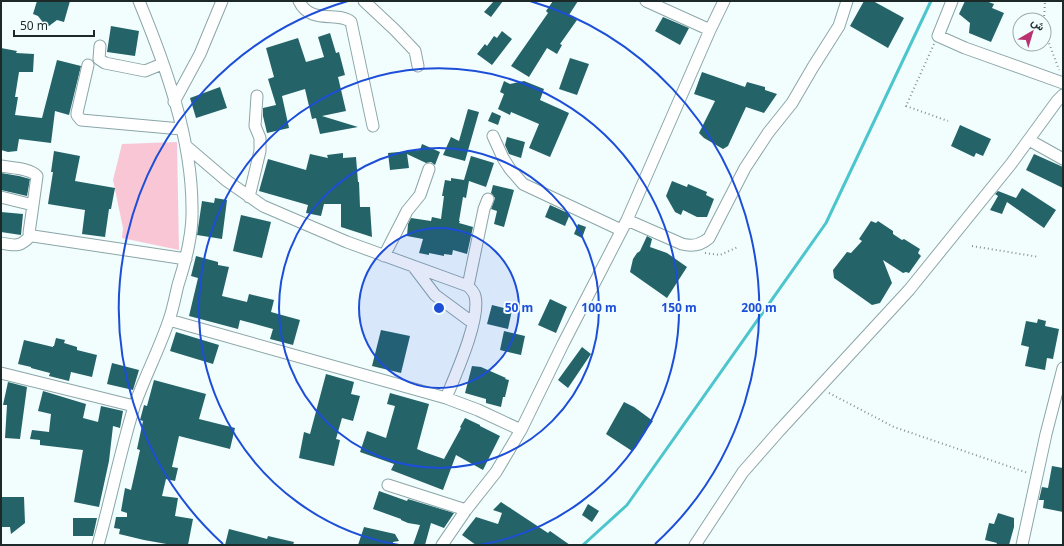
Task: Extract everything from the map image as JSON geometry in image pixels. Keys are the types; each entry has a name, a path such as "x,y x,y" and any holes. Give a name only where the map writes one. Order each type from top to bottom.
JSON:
{"street":[{"path":"98,545 134,406 169,320 186,259 192,208 186,146 162,64 153,37 138,1"},
{"path":"174,102 200,54 222,1"},
{"path":"299,1 302,6 313,14 324,17 343,18 351,22 373,126"},
{"path":"364,1 415,51 418,66"},
{"path":"646,1 710,30"},
{"path":"442,545 466,510 496,472 521,430 563,344 627,220 724,1"},
{"path":"627,220 682,244 690,246 704,242 709,238 745,168 768,133 792,103 839,26 847,1"},
{"path":"952,1 938,36 965,48 1062,78"},
{"path":"100,46 99,59 105,63 145,71 162,64"},
{"path":"88,65 77,112 77,115 81,120 181,129"},
{"path":"249,197 260,151 260,138 255,126 257,96"},
{"path":"695,545 744,472 779,431 909,290 1061,100"},
{"path":"493,136 510,170 523,184 621,230"},
{"path":"1029,140 1063,159"},
{"path":"186,146 227,181 263,206 384,256 468,286 472,290 476,302 473,323 465,351 446,398"},
{"path":"1,166 30,171 37,176 29,232 31,235"},
{"path":"384,256 407,211 420,195 429,169"},
{"path":"1,197 33,205"},
{"path":"468,286 488,199"},
{"path":"31,235 186,259"},
{"path":"1,243 19,245 25,242 31,235"},
{"path":"413,266 435,295 473,323"},
{"path":"169,320 446,398 478,410 521,430"},
{"path":"1022,545 1037,476 1060,396 1063,368"},
{"path":"1,373 134,406"},
{"path":"388,485 466,510"}],"path":[{"path":"1044,12 1045,1"},
{"path":"938,36 906,106 948,121"},
{"path":"1052,49 1062,78"},
{"path":"696,245 702,253 720,255 738,247"},
{"path":"972,246 1039,257"},
{"path":"819,388 894,427 1037,476"}],"shaded area":[{"path":"177,142 179,250 122,238 123,228 113,180 122,144"}],"building":[{"path":"37,1 70,1 64,22 57,20 49,26 45,25 38,16 33,14"},
{"path":"494,1 503,1 491,17 484,12"},
{"path":"553,1 578,1 569,15 577,20 560,44 562,45 557,54 547,48 529,77 511,66 548,13 546,11"},
{"path":"864,1 873,1 904,18 888,48 850,26"},
{"path":"965,1 986,1 994,4 992,8 1004,13 991,42 969,33 970,23 959,14"},
{"path":"663,17 689,28 680,45 655,31"},
{"path":"111,26 139,31 135,56 107,52"},
{"path":"502,31 512,39 492,65 477,54 485,44 487,46 494,36 497,38"},
{"path":"330,33 336,53 339,52 345,75 338,77 346,111 322,116 358,127 320,134 316,118 312,119 305,89 282,96 289,128 267,133 263,116 263,108 276,105 268,79 274,77 266,48 298,38 306,62 324,57 318,37"},
{"path":"1,48 17,51 16,53 34,54 33,72 19,72 15,97 18,97 15,115 42,118 57,60 81,66 69,115 55,111 51,143 19,139 17,151 8,152 1,150"},
{"path":"570,58 589,64 577,95 559,89"},
{"path":"702,72 745,87 747,82 765,87 765,90 777,94 764,113 746,107 728,146 723,149 704,138 699,133 715,101 694,94"},
{"path":"504,81 510,84 524,81 544,89 540,100 569,113 550,157 529,148 539,124 511,112 510,115 498,109 504,94 500,92"},
{"path":"220,87 227,108 196,118 190,98"},
{"path":"468,109 479,112 465,161 443,155 451,137 459,141"},
{"path":"492,112 501,116 498,125 488,121"},
{"path":"960,125 991,139 983,156 976,153 974,157 951,146"},
{"path":"507,137 525,142 521,158 509,154 505,145"},
{"path":"422,144 440,152 435,165 431,162 426,163 407,154 409,168 390,170 388,153 420,150"},
{"path":"54,151 80,156 75,181 115,188 111,209 109,209 105,237 82,234 85,210 48,204 53,172 51,172"},
{"path":"343,153 343,158 356,157 360,207 370,207 372,237 341,227 341,204 324,204 321,216 306,213 308,205 259,191 268,159 306,170 310,154 328,158 327,155"},
{"path":"1034,154 1063,167 1063,188 1026,170"},
{"path":"471,156 494,163 486,187 469,181 466,198 463,197 459,223 473,227 467,254 453,250 452,255 444,254 444,256 419,253 423,239 407,236 408,224 411,218 431,221 432,217 441,219 444,196 442,196 445,180 451,181 451,178 464,180"},
{"path":"1,173 30,179 27,196 1,190"},
{"path":"672,181 687,187 688,184 707,192 706,195 714,199 707,217 697,217 683,210 681,215 675,212 666,196"},
{"path":"493,185 514,190 504,227 494,224 497,211 491,209 495,198 491,193"},
{"path":"1022,188 1056,210 1044,228 1007,202 1002,214 990,210 998,196 995,194 998,191 1016,198"},
{"path":"215,198 227,200 222,239 197,235 202,201 214,203"},
{"path":"550,205 570,214 565,226 545,217"},
{"path":"1,212 23,214 21,235 1,232"},
{"path":"241,215 271,222 262,258 233,251"},
{"path":"871,221 876,223 878,221 893,231 893,234 902,240 904,239 920,249 918,253 921,256 909,273 903,273 883,260 892,283 880,303 872,305 834,278 833,270 847,252 851,253 862,241 859,239"},
{"path":"578,224 586,227 582,238 574,234"},
{"path":"647,236 652,239 650,247 667,253 687,267 667,298 630,272 633,259 640,251"},
{"path":"196,256 218,262 218,265 229,267 222,296 247,302 249,294 274,300 271,312 300,320 293,345 270,339 273,329 240,320 238,329 189,316 198,278 191,276"},
{"path":"550,299 567,307 556,333 538,325"},
{"path":"492,305 512,310 508,329 487,324"},
{"path":"1038,319 1046,321 1045,326 1059,329 1053,359 1047,358 1045,370 1025,366 1029,347 1021,345 1026,321 1037,323"},
{"path":"381,330 410,336 401,373 372,366"},
{"path":"504,331 525,336 521,355 500,350"},
{"path":"176,332 219,345 213,364 170,351"},
{"path":"56,338 65,340 64,343 77,347 77,350 97,355 92,377 71,372 69,381 49,376 50,373 18,364 24,340 53,347"},
{"path":"582,347 591,354 568,388 558,380"},
{"path":"112,363 139,370 133,390 107,384"},
{"path":"472,366 481,367 509,380 501,407 486,403 486,399 465,393"},
{"path":"326,374 354,382 351,394 360,396 353,421 342,418 336,439 340,440 334,466 299,458 304,432 310,434"},
{"path":"154,380 206,394 199,419 235,428 230,449 179,436 172,467 178,468 175,481 166,479 162,496 178,498 175,516 193,519 188,545 172,545 144,540 119,534 120,529 114,528 116,517 127,517 127,513 121,511 125,488 131,490 140,450 137,449 143,421 140,420 144,405 147,406"},
{"path":"8,382 27,387 20,439 5,438 7,405 3,405"},
{"path":"43,391 86,404 83,418 98,422 101,406 123,411 120,428 113,426 109,461 99,507 74,502 83,450 40,445 40,440 30,439 32,430 49,432 51,414 38,411"},
{"path":"390,393 429,404 417,449 424,452 444,459 465,418 500,436 483,470 456,455 443,490 391,470 394,464 360,452 367,431 386,438 395,406 387,404"},
{"path":"624,402 634,407 653,421 632,451 606,434"},
{"path":"1052,466 1063,468 1063,512 1043,508 1044,500 1039,500 1042,487 1048,488"},
{"path":"379,491 407,501 408,499 454,513 444,528 431,523 425,545 413,545 420,525 408,523 373,509"},
{"path":"1,497 24,497 25,523 11,534 10,527 1,527"},
{"path":"501,502 548,533 550,531 570,545 476,545 462,535 476,517 498,524 502,513 493,510"},
{"path":"588,504 599,511 592,522 582,515"},
{"path":"998,513 1014,518 1014,527 1009,545 996,545 997,543 985,540 989,523 994,524"},
{"path":"73,518 97,518 93,536 73,536"},
{"path":"364,527 395,534 399,541 393,542 393,545 358,545"},
{"path":"229,529 267,539 268,536 294,542 293,545 225,545"}],"waterway":[{"path":"583,545 627,505 826,223 931,1"}]}
